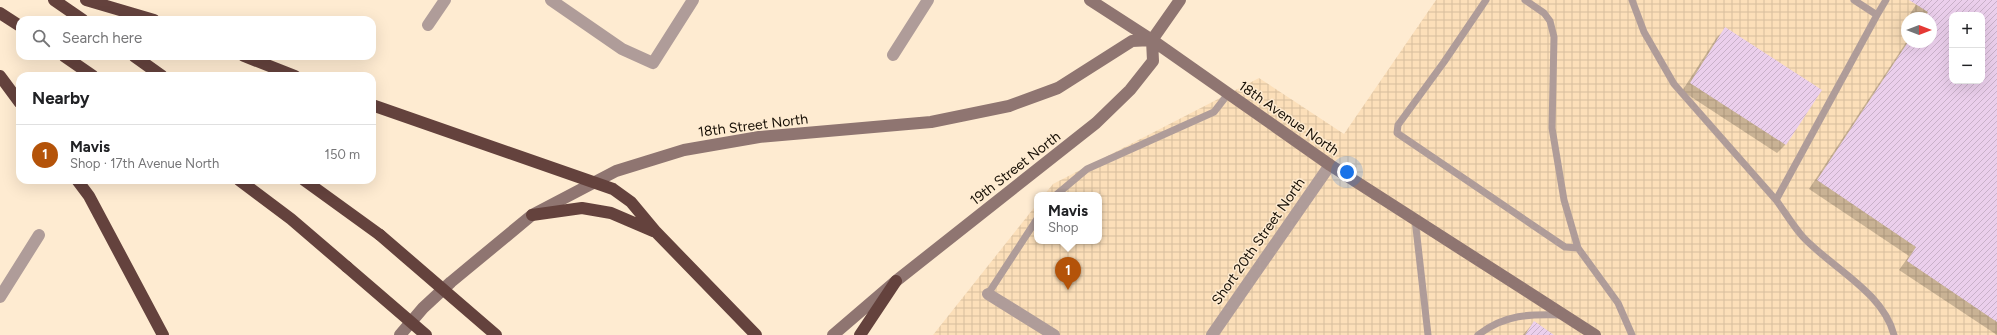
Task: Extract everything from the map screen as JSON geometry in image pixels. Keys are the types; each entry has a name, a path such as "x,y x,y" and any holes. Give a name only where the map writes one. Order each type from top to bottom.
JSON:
{"highway":[{"path":"54,0 77,16"},
{"path":"86,0 140,16"},
{"path":"0,13 16,23"},
{"path":"70,60 87,72"},
{"path":"140,60 156,72"},
{"path":"254,60 285,72"},
{"path":"0,76 16,98"},
{"path":"376,106 614,188 631,202 656,232 756,335"},
{"path":"80,184 89,196 163,335"},
{"path":"244,184 292,219 426,335"},
{"path":"310,184 380,235 496,335"},
{"path":"532,215 582,208 611,213 656,232"},
{"path":"860,335 896,281"}],"main road":[{"name":"18th Avenue North","path":"1090,0 1152,40 1330,164 1595,335"},
{"path":"1152,40 1180,0"},
{"name":"18th Street North","path":"400,335 423,308 451,282 532,215 616,171 684,150 759,137 931,122 1010,106 1058,88 1132,41 1152,40"},
{"name":"19th Street North","path":"833,335 896,281 1096,123 1130,90 1153,61 1152,40"}],"street":[{"path":"428,25 445,0"},
{"path":"550,0 622,49 653,63 693,0"},
{"path":"893,55 928,0"},
{"name":"Short 20th Street North","path":"1212,335 1330,164"},
{"path":"0,297 39,235"},
{"path":"988,294 1054,335"}],"lane":[{"path":"1486,0 1444,62 1398,125 1397,133 1565,247 1578,248"},
{"path":"1525,0 1544,13 1550,21 1554,37 1552,128 1564,200 1578,248 1618,304 1632,335"},
{"path":"1632,0 1644,32 1674,84 1776,200 1803,237 1858,284 1885,313 1894,335"},
{"path":"1854,0 1877,15"},
{"path":"1776,200 1886,0"},
{"path":"1059,192 1087,168 1214,112 1228,94"},
{"path":"1415,220 1428,335"},
{"path":"988,294 1034,224"},
{"path":"1478,335 1497,322 1504,320 1538,314 1564,316"}],"shaded area":[{"path":"1436,0 1997,0 1997,335 933,335 1034,208 1034,244 1102,244 1102,192 1046,192 1053,184 1259,78 1344,134"}],"building":[{"path":"1909,0 1997,0 1997,322 1907,261 1916,247 1817,180 1904,48 1937,48 1937,12 1928,12"},
{"path":"1725,27 1822,90 1786,145 1690,83"},
{"path":"1534,321 1554,335 1525,335"}],"place":[{"name":"Mavis","path":"1068,290"}]}
